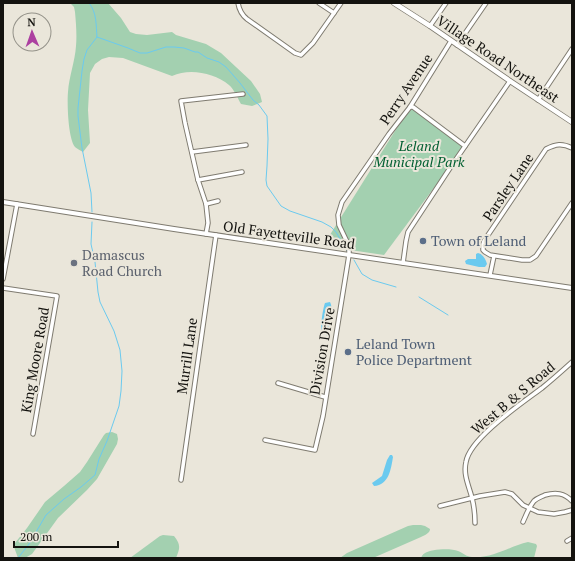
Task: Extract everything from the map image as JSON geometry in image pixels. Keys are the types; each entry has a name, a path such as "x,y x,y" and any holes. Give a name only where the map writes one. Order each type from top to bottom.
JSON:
{"main road":[{"name":"Village Road Northeast","path":"394,3 571,122"}],"street":[{"path":"238,3 242,15 246,19 295,53 301,55 313,43 341,3"},
{"path":"320,3 334,14"},
{"path":"430,26 446,3"},
{"path":"457,45 486,3"},
{"name":"Perry Avenue","path":"349,255 349,246 339,225 338,216 342,202 410,107 451,42"},
{"path":"538,100 572,49"},
{"path":"403,263 408,232 510,81"},
{"path":"206,234 208,223 206,204 198,180 181,101 243,94"},
{"path":"410,107 413,107 465,146"},
{"path":"192,152 246,145"},
{"name":"Parsley Lane","path":"494,256 483,250 484,241 546,149 554,145 566,145 572,148"},
{"path":"198,180 242,172"},
{"path":"206,204 218,201"},
{"name":"Old Fayetteville Road","path":"3,202 206,234 572,288"},
{"path":"490,276 494,256 527,260 536,256 572,203"},
{"path":"3,279 17,204"},
{"name":"Murrill Lane","path":"181,480 216,235"},
{"name":"Division Drive","path":"265,440 315,450 323,416 349,255"},
{"name":"King Moore Road","path":"3,288 57,296 33,434"},
{"name":"West B & S Road","path":"475,522 472,498 465,469 471,450 475,444 496,424 572,362"},
{"path":"278,383 325,397"},
{"path":"440,506 505,492 512,494 519,503 538,512 548,514 572,510"},
{"path":"523,522 532,503 538,498 552,493 559,493 568,497 572,501"},
{"path":"567,541 572,538"}],"green space":[{"path":"70,3 108,3 121,18 130,32 147,35 172,32 176,35 206,44 221,53 251,81 260,94 262,102 252,106 241,104 231,87 216,77 194,72 186,72 172,76 123,58 109,57 102,59 95,64 90,73 88,110 90,143 83,152 75,147 73,143 68,120 68,92 76,38 75,12 74,7"},
{"name":"Leland Municipal Park","path":"410,107 465,146 384,255 323,246"},
{"path":"112,432 117,434 117,444 97,479 58,518 32,554 25,558 18,558 14,547 15,543 45,502 80,472 104,435"},
{"path":"413,525 425,526 430,530 427,534 421,537 373,558 340,558 347,553"},
{"path":"160,536 174,536 178,542 179,549 176,558 130,558"},
{"path":"528,542 536,544 537,546 534,558 421,558 423,554 441,549 455,550 470,557 487,556"}],"water":[{"path":"478,253 485,259 487,264 485,267 466,264 465,261 468,259 476,259 476,254"},
{"path":"330,302 331,313 327,336 321,329 325,303"},
{"path":"390,455 393,457 386,480 379,485 374,486 372,483 382,476"}],"waterway":[{"path":"89,3 95,15 97,37 87,50 84,59 78,116 82,148 91,193 92,212"},
{"path":"97,37 140,53 147,53 166,47 184,48 198,52 226,67 267,116 267,186 281,206 331,227 336,232 347,251"},
{"path":"18,558 29,544 46,515 95,475 99,459 119,406 122,371 120,350 114,331 100,302 91,244 92,222"},
{"path":"354,260 362,274 372,280 396,287"},
{"path":"419,297 448,315"}],"place":[{"name":"Town of Leland","path":"423,241"},
{"name":"Damascus Road Church","path":"74,263"},
{"name":"Leland Town Police Department","path":"348,352"}]}
